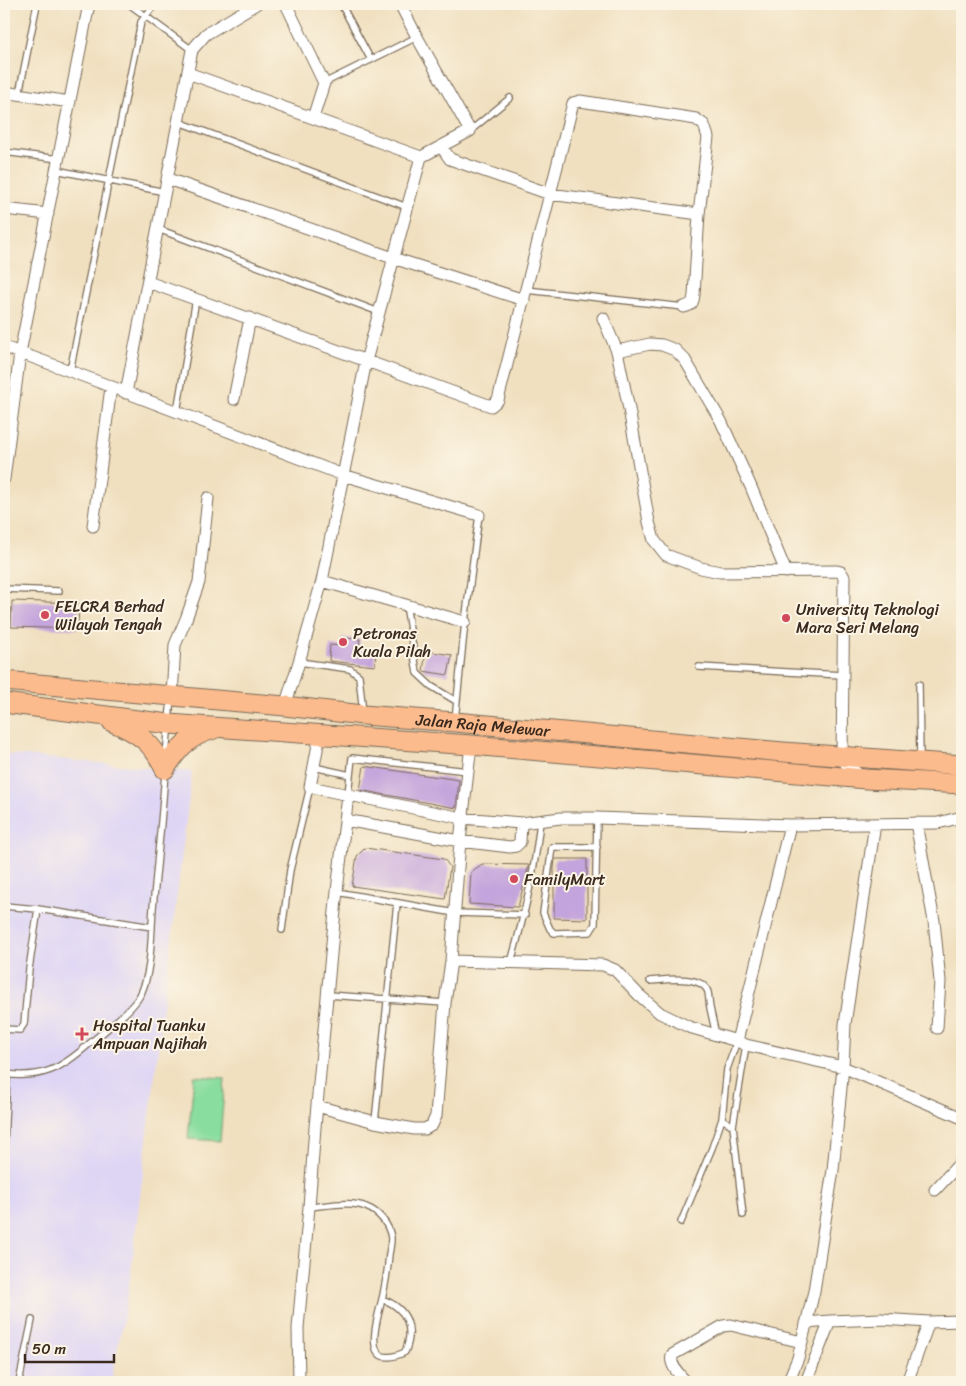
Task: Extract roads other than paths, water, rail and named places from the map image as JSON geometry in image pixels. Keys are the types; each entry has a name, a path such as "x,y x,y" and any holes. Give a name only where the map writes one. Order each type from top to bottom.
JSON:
{"highway":[{"name":"Jalan Raja Melewar","path":"4,681 784,752 962,765"},
{"name":"Jalan Raja Melewar","path":"4,703 169,724 471,745 866,779 962,784"},
{"path":"88,713 132,730 148,744 161,760 165,769"},
{"path":"165,769 180,747 191,738 216,728 227,728"},
{"path":"783,772 794,761 793,756 784,752"}],"street":[{"path":"4,479 20,353 89,4"},
{"path":"126,393 192,50 206,34 256,4"},
{"path":"286,4 324,83 313,118"},
{"path":"285,706 300,662 322,581 366,361 421,157 470,131 417,38 400,4"},
{"path":"188,73 421,157"},
{"path":"4,92 70,102"},
{"path":"148,282 491,406 498,400 573,103 580,101 696,119 704,125 708,137 699,214 694,295 693,303 690,306 684,307"},
{"path":"441,146 450,159 550,194 699,214"},
{"path":"168,179 393,258 525,295"},
{"path":"4,209 48,214"},
{"path":"234,399 250,318"},
{"path":"603,318 617,351 649,522 654,540 666,555 700,568 720,572 837,571 841,572 844,577 842,756 847,766 866,779"},
{"path":"617,351 650,344 662,345 675,350 686,360 721,420 786,572"},
{"path":"4,347 343,475 479,515"},
{"path":"93,526 111,387"},
{"path":"172,696 175,645 200,582 208,498"},
{"path":"322,581 465,622"},
{"path":"320,734 310,787 462,818 521,822 561,818 597,818 790,825 938,823 962,817"},
{"path":"318,1106 375,1122 414,1129 425,1129 432,1126 436,1116 462,818 471,745"},
{"path":"810,774 832,764 842,756"},
{"path":"299,1382 298,1328 337,892 348,795"},
{"path":"345,820 460,841 510,847 516,846 520,842 521,822"},
{"path":"916,823 934,921 940,981 937,1028"},
{"path":"788,1382 798,1358 814,1291 834,1170 845,1024 875,824"},
{"path":"742,1043 790,825"},
{"path":"451,961 603,965 616,970 639,995 660,1013 689,1027 742,1043 843,1067 962,1118"},
{"path":"935,1190 962,1161"},
{"path":"806,1323 881,1320 962,1321"},
{"path":"806,1382 830,1321"},
{"path":"907,1382 928,1322"},
{"path":"686,1382 672,1363 670,1359 672,1355 723,1326 730,1325 802,1342"}],"lane":[{"path":"19,94 37,4"},
{"path":"129,4 192,50"},
{"path":"70,371 142,22 155,4"},
{"path":"341,4 371,60"},
{"path":"324,83 417,38"},
{"path":"470,131 510,98"},
{"path":"178,122 407,207"},
{"path":"4,152 57,164 109,180 165,192"},
{"path":"158,229 379,312"},
{"path":"525,295 684,307"},
{"path":"177,412 196,299"},
{"path":"455,722 465,622 479,515"},
{"path":"4,589 59,591"},
{"path":"406,605 417,673 431,686 456,702"},
{"path":"300,662 350,669 359,676 363,715"},
{"path":"699,667 842,674"},
{"path":"918,684 920,762"},
{"path":"4,1144 5,1074 40,1074 56,1069 72,1059 128,1010 138,998 144,986 150,955 172,696"},
{"path":"348,795 352,758 468,771"},
{"path":"314,767 350,775"},
{"path":"282,930 290,870 310,787"},
{"path":"597,818 597,846 595,924 590,932 554,933 550,929 543,913 552,847 597,846"},
{"path":"511,962 535,866 540,821"},
{"path":"337,892 454,913 524,915"},
{"path":"375,1122 397,903"},
{"path":"4,906 38,909 152,927"},
{"path":"4,1030 20,1030 24,1024 28,969 38,909"},
{"path":"650,981 698,981 708,992 716,1035"},
{"path":"328,995 445,1003"},
{"path":"681,1222 722,1119 727,1069 742,1043"},
{"path":"742,1043 733,1126 743,1215"},
{"path":"722,1119 733,1126"},
{"path":"309,1207 336,1204 364,1206 377,1213 384,1220 391,1238 388,1266 374,1342 379,1354 389,1357 398,1356 405,1352 408,1344 410,1335 408,1326 400,1308 382,1299"},
{"path":"19,1382 32,1320"}],"place":[{"name":"FELCRA Berhad Wilayah Tengah","path":"45,615"},
{"name":"University Teknologi Mara Seri Melang","path":"786,618"},
{"name":"Petronas Kuala Pilah","path":"343,642"},
{"name":"FamilyMart","path":"514,879"},
{"name":"Hospital Tuanku Ampuan Najihah","path":"82,1034"}]}
